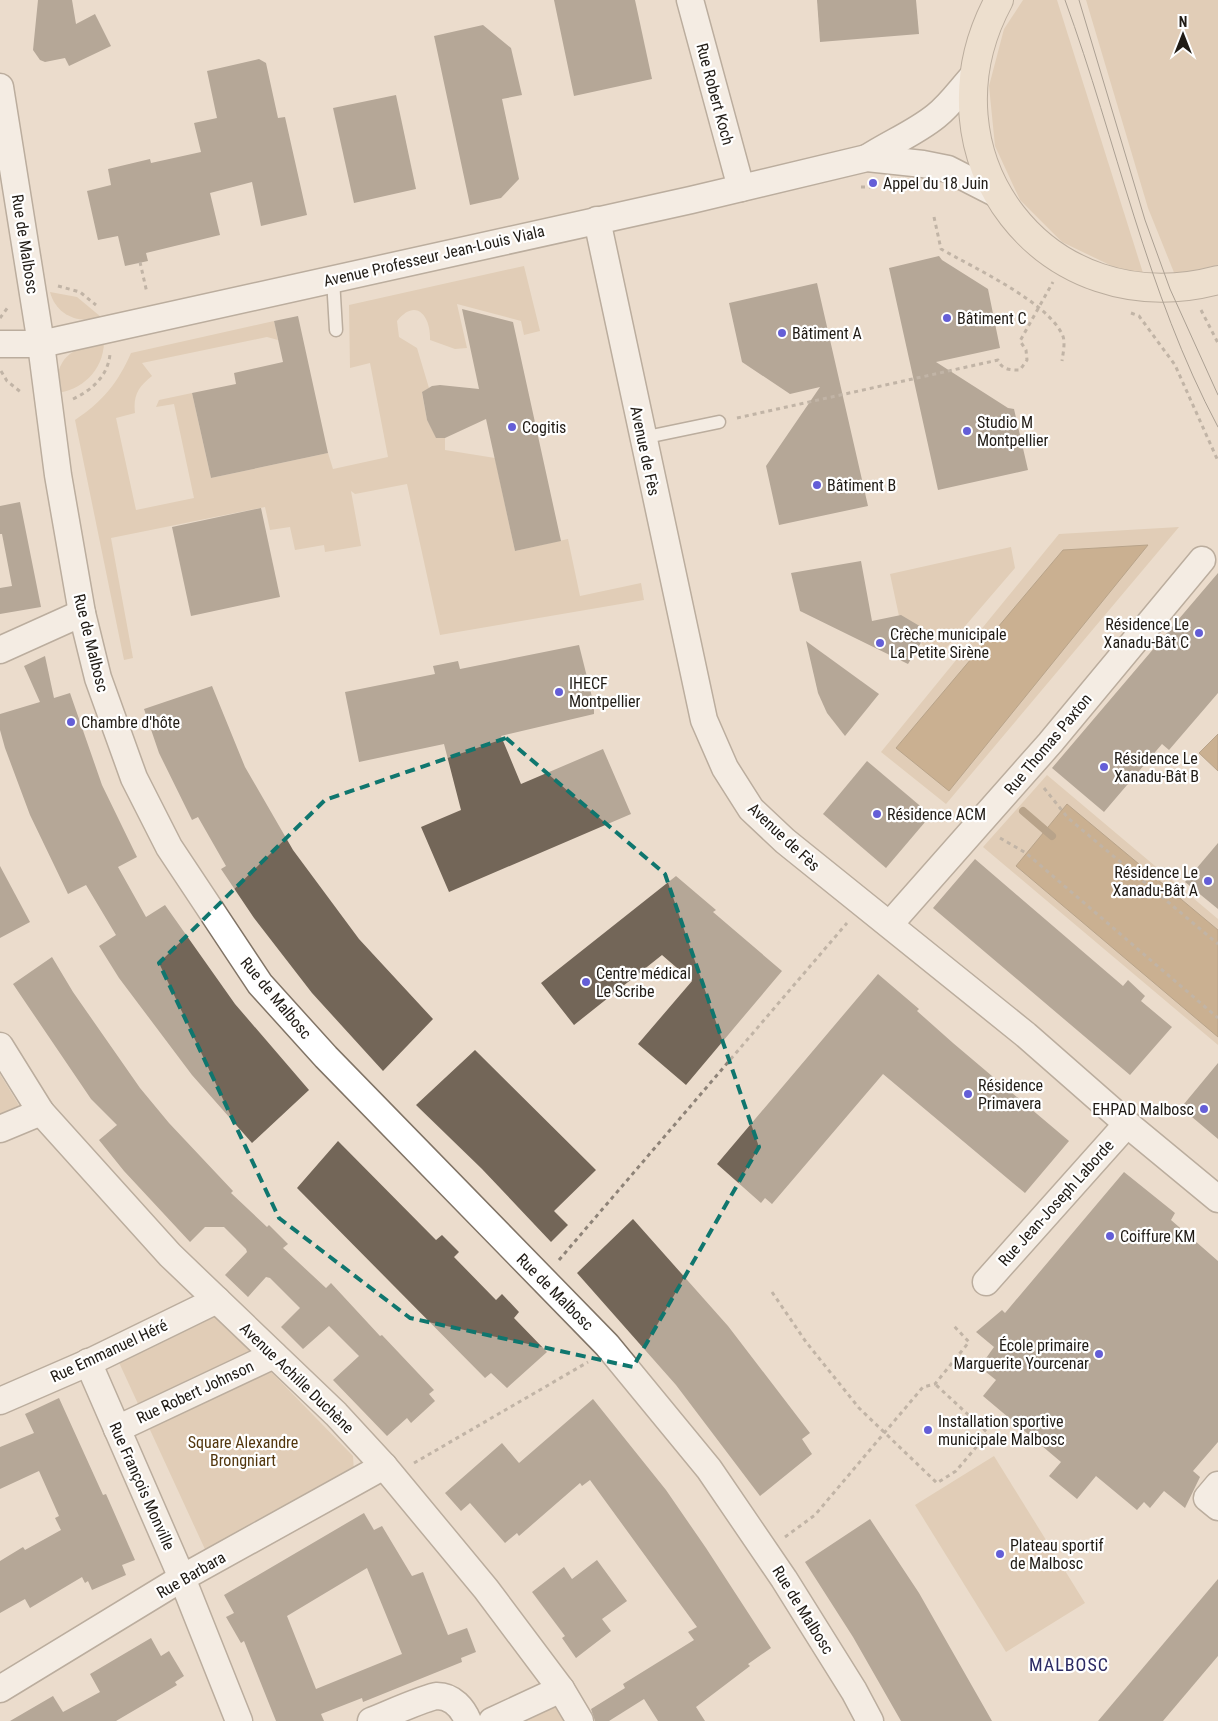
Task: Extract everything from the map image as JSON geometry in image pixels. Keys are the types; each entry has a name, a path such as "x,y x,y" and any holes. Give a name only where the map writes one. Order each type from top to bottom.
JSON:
{"main road":[{"path":"999,0 987,24 978,49 973,76 972,116 979,148 997,194 1016,220 1038,243 1065,262 1094,276 1124,285 1156,289 1198,285 1218,298"}],"street":[{"name":"Rue Robert Koch","path":"690,0 741,188"},
{"name":"Avenue Professeur Jean-Louis Viala","path":"867,158 938,115 973,76"},
{"name":"Rue de Malbosc","path":"0,87 41,344 58,475 82,613 98,678 134,778 169,847 260,984 326,1057 607,1345 709,1469 784,1579 854,1691 870,1721"},
{"name":"Avenue Professeur Jean-Louis Viala","path":"0,344 41,344 741,188 867,158 923,164 948,169 997,194"},
{"name":"Avenue de Fès","path":"597,220 642,438 704,720 725,768 751,809 785,841 855,899 890,924 1054,1058 1127,1124 1218,1199"},
{"name":"Rue Thomas Paxton","path":"890,924 1028,768 1202,560"},
{"path":"0,650 82,613"},
{"name":"Avenue Achille Duchène","path":"0,1046 41,1112 170,1255 336,1414 391,1474 486,1589 561,1689 580,1721"},
{"path":"0,1129 41,1112"},
{"name":"Rue Jean-Joseph Laborde","path":"986,1282 1127,1124"},
{"name":"Rue Emmanuel Héré","path":"0,1401 88,1362 217,1300"},
{"name":"Rue Robert Johnson","path":"117,1429 274,1355"},
{"name":"Rue François Monville","path":"88,1362 182,1578 239,1721"},
{"name":"Rue Barbara","path":"0,1689 182,1578 391,1474"},
{"path":"1218,1484 1207,1498 1218,1507"},
{"path":"492,1721 561,1689"},
{"path":"371,1721 437,1696 463,1708 468,1721"}],"lane":[{"path":"334,279 336,330"},
{"path":"642,438 719,422"}],"path":[{"path":"934,218 941,249 1039,307 1064,336 1062,361"},
{"path":"140,262 148,297"},
{"path":"1053,282 1062,286"},
{"path":"1198,285 1208,320 1218,342"},
{"path":"719,422 998,360 1000,365 1007,370 1020,370 1027,360 1026,350 1020,341 1039,307"},
{"path":"1123,310 1139,316 1175,365 1218,461"},
{"path":"0,370 7,381 26,396"},
{"path":"1028,768 1068,818 1218,944"},
{"path":"978,825 1026,853 1218,1018"},
{"path":"561,1259 850,919"},
{"path":"772,1292 806,1342 859,1408 937,1483 956,1471 988,1433 935,1384"},
{"path":"785,1537 816,1515 923,1387 935,1384 969,1342 953,1325"},
{"path":"391,1474 414,1463 562,1378 587,1362 607,1345"}],"highlighted area":[{"path":"506,738 665,874 759,1147 633,1367 410,1318 279,1218 159,963 325,800"}],"green space":[{"path":"1023,0 1057,0 1143,273 1116,268 1062,242 1020,200 995,146 989,86 1004,29"},
{"path":"1086,0 1218,0 1218,265 1175,275 1148,208"},
{"path":"524,266 540,331 524,335 521,321 457,304 467,348 455,349 430,340 428,324 421,312 410,310 397,321 399,337 417,348 429,388 422,393 427,420 436,437 445,438 445,450 495,458 515,551 568,539 580,596 641,583 644,600 440,635 407,484 355,494 351,491 361,546 325,552 324,545 295,550 290,527 270,530 265,507 111,538 133,658 124,660 75,420 101,399 115,383 131,353 274,321 278,340 267,337 142,363 152,376 143,384 138,392 135,402 135,413 116,418 136,510 194,498 174,404 156,407 159,400 192,393 211,478 328,453 333,469 388,457 370,363 350,368 349,305"},
{"path":"50,292 77,297 101,317 85,320 70,316 57,307"},
{"path":"104,343 100,362 89,377 74,388 55,393 59,371 67,356 82,348"},
{"path":"1179,527 946,804 881,752 1059,534"},
{"path":"1011,547 1015,568 935,661 921,643 928,631 899,616 890,574"},
{"path":"1047,775 1218,919 1218,1045 983,847"},
{"path":"0,1074 20,1107 0,1116"},
{"name":"Square Alexandre Brongniart","path":"211,1310 353,1456 354,1473 209,1558 116,1356"},
{"name":"Plateau sportif de Malbosc","path":"994,1456 1085,1603 1006,1652 915,1505"},
{"path":"553,1702 565,1721 510,1721"}],"shaded area":[{"path":"1148,545 949,791 896,748 1063,550"},
{"path":"1218,734 1218,771 1199,753"},
{"path":"1067,804 1218,930 1218,1037 1016,866"}],"building":[{"path":"38,0 72,0 76,24 95,14 111,46 69,66 65,58 45,62 40,60 33,50"},
{"path":"554,0 635,0 652,79 574,96"},
{"path":"817,0 916,0 919,34 820,42"},
{"path":"483,25 511,48 522,95 502,99 519,179 501,198 470,205 434,36"},
{"path":"259,59 266,63 278,118 285,117 307,215 261,226 252,182 210,193 220,235 146,253 148,261 125,266 118,236 98,240 87,191 111,185 108,169 150,159 151,163 201,152 194,123 217,118 207,71"},
{"path":"396,95 416,189 354,203 333,108"},
{"path":"939,256 942,260 988,289 1000,348 936,362 1008,408 1014,409 1028,470 938,490 889,268"},
{"path":"817,283 868,506 779,525 766,466 820,387 790,394 742,362 729,303"},
{"name":"Cogitis","path":"462,309 513,322 561,541 515,551 486,419 445,438 436,438 427,420 422,392 432,386 440,385 479,389"},
{"path":"298,316 328,453 211,478 192,393 236,384 234,373 283,362 274,321"},
{"path":"20,502 41,607 0,614 0,588 12,586 2,534 0,534 0,506"},
{"path":"261,508 280,597 191,616 172,527"},
{"path":"861,561 872,621 901,615 928,631 908,664 800,611 791,573"},
{"path":"1218,573 1218,693 1169,750 1162,744 1104,812 1052,768"},
{"path":"806,641 879,694 845,736 827,713 818,693"},
{"path":"579,645 594,705 594,714 501,736 521,784 603,749 631,814 449,892 421,827 461,810 444,744 359,762 345,692 435,674 433,666 458,661 460,669"},
{"path":"45,656 54,698 70,693 102,785 137,857 118,867 146,917 165,905 235,1004 309,1090 252,1143 192,1075 119,978 99,946 116,935 86,885 68,894 30,815 5,748 0,730 0,714 40,702 24,666"},
{"path":"212,686 245,767 293,850 359,939 433,1019 383,1071 312,993 254,918 221,869 226,866 198,817 192,820 159,753 144,709"},
{"name":"Résidence ACM","path":"867,761 931,815 886,868 823,814"},
{"name":"Résidence Le Xanadu-Bât A","path":"1218,843 1218,909 1185,882"},
{"path":"975,859 1123,986 1128,980 1145,996 1141,1001 1172,1027 1130,1075 933,908"},
{"path":"0,866 30,922 0,938"},
{"name":"Centre médical Le Scribe","path":"676,876 716,910 713,912 782,971 686,1085 638,1044 692,981 662,955 574,1025 541,983"},
{"path":"52,957 73,992 140,1088 169,1123 233,1191 231,1193 288,1244 283,1248 326,1288 331,1283 434,1390 429,1394 435,1401 411,1423 407,1418 387,1436 333,1380 359,1356 329,1326 303,1349 281,1327 300,1308 270,1278 266,1277 248,1297 225,1275 247,1252 246,1249 224,1227 205,1227 190,1242 124,1171 99,1140 117,1125 91,1099 13,984"},
{"name":"Résidence Primavera","path":"878,974 919,1009 917,1011 953,1043 1069,1141 1025,1193 883,1074 772,1204 765,1198 761,1203 717,1164"},
{"path":"475,1050 596,1170 554,1211 568,1225 551,1242 482,1169 416,1105"},
{"name":"EHPAD Malbosc","path":"1218,1063 1218,1139 1192,1117 1195,1114 1184,1104"},
{"path":"338,1141 436,1240 442,1235 459,1252 454,1257 496,1300 502,1294 519,1312 514,1318 547,1352 507,1388 491,1373 485,1378 297,1188"},
{"name":"École primaire Marguerite Yourcenar","path":"1124,1172 1175,1213 1171,1220 1218,1261 1218,1442 1193,1471 1200,1477 1185,1508 1164,1491 1150,1508 1144,1502 1137,1510 1096,1476 1077,1499 1049,1476 1061,1462 983,1396 996,1380 986,1372 991,1367 984,1361 994,1347 976,1332 1002,1310 1005,1313"},
{"path":"633,1219 728,1326 810,1433 802,1439 812,1454 760,1496 676,1385 577,1273"},
{"path":"59,1398 103,1495 106,1494 135,1560 122,1565 126,1575 92,1590 88,1581 85,1583 82,1577 30,1608 25,1599 0,1613 0,1561 23,1547 25,1550 61,1530 55,1518 59,1516 39,1471 0,1489 0,1447 34,1433 25,1414"},
{"path":"593,1399 666,1490 771,1648 748,1664 750,1666 696,1707 705,1721 658,1721 644,1699 609,1721 595,1721 591,1709 625,1688 623,1684 694,1640 688,1632 697,1627 590,1480 582,1486 580,1483 519,1536 517,1533 505,1543 470,1503 461,1511 445,1493 502,1443 519,1463"},
{"path":"364,1513 374,1530 382,1526 412,1576 423,1572 448,1635 467,1628 476,1652 461,1658 462,1662 363,1702 362,1698 321,1714 324,1721 276,1721 244,1641 241,1643 226,1617 234,1613 224,1595","holes":["367,1568 402,1654 316,1689 287,1616"]},
{"path":"870,1519 919,1593 992,1721 901,1721 853,1637 805,1562"},
{"path":"597,1560 627,1601 602,1619 611,1631 576,1658 562,1638 565,1636 532,1592 564,1567 572,1579"},
{"path":"1218,1579 1218,1656 1163,1721 1098,1721"},
{"path":"151,1638 161,1656 169,1651 184,1676 175,1682 177,1685 162,1694 116,1721 10,1721 53,1696 63,1712 100,1692 90,1674"}],"waterway":[{"path":"1023,811 1052,836"}],"tram line":[{"path":"1065,0 1084,54 1152,270 1193,376 1218,427"},
{"path":"1079,0 1145,220 1170,289 1218,395"}],"place":[{"name":"Appel du 18 Juin","path":"873,183"},
{"name":"Bâtiment C","path":"947,318"},
{"name":"Bâtiment A","path":"782,333"},
{"name":"Cogitis","path":"512,427"},
{"name":"Studio M Montpellier","path":"967,431"},
{"name":"Bâtiment B","path":"817,485"},
{"name":"Résidence Le Xanadu-Bât C","path":"1199,633"},
{"name":"Crèche municipale La Petite Sirène","path":"880,643"},
{"name":"IHECF Montpellier","path":"559,692"},
{"name":"Chambre d'hôte","path":"71,722"},
{"name":"Résidence Le Xanadu-Bât B","path":"1104,767"},
{"name":"Résidence ACM","path":"877,814"},
{"name":"Résidence Le Xanadu-Bât A","path":"1208,881"},
{"name":"Centre médical Le Scribe","path":"586,982"},
{"name":"Résidence Primavera","path":"968,1094"},
{"name":"EHPAD Malbosc","path":"1204,1109"},
{"name":"Coiffure KM","path":"1110,1236"},
{"name":"École primaire Marguerite Yourcenar","path":"1099,1354"},
{"name":"Installation sportive municipale Malbosc","path":"928,1430"},
{"name":"Plateau sportif de Malbosc","path":"1000,1554"}],"district":[{"name":"MALBOSC","path":"1069,1664"}]}
